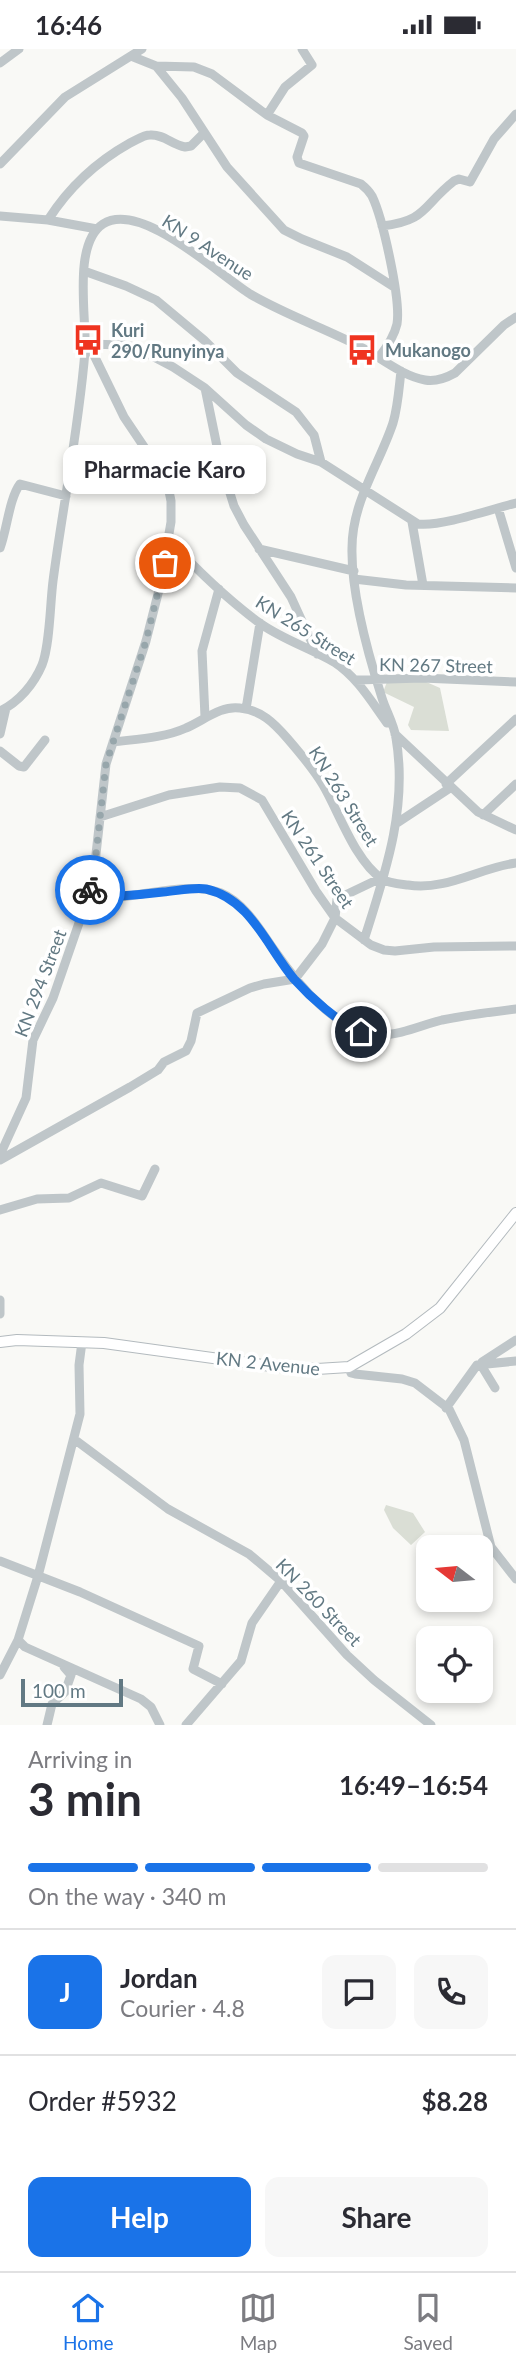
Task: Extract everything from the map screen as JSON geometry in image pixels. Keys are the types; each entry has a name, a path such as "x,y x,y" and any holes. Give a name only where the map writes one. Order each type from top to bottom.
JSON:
{"main road":[{"name":"KN 2 Avenue","path":"0,1342 82,1342 278,1367 349,1367 406,1334 440,1308 516,1213"}],"street":[{"path":"0,63 19,49"},
{"path":"2,158 65,97 142,49"},
{"path":"267,115 285,87 312,65 302,49"},
{"path":"131,57 156,66 194,67 212,74 267,115 302,133 304,136 299,163 366,188 373,198 382,226 398,313 391,339 379,357"},
{"path":"156,66 182,98 233,175 284,230 347,257 394,287"},
{"path":"382,226 415,219 453,181 470,181 494,139 516,114"},
{"path":"48,220 79,179 122,147 145,135 153,134 185,147 191,146 204,133"},
{"path":"0,216 48,220 97,229 89,246 84,271 83,299 87,344 42,664 32,684 3,710 0,734"},
{"name":"KN 9 Avenue","path":"97,229 117,219 127,219 147,226 178,242 250,293 422,379 446,378 461,368 487,341 516,317"},
{"path":"84,271 156,300 204,340 237,373 296,412 314,435 321,462"},
{"path":"87,344 135,347 173,367 205,388 266,439 321,462 412,522 424,525 516,503"},
{"name":"KN 294 Street","path":"0,1157 26,1098 30,1074 29,1056 33,1041 53,998 88,897 95,863 103,780 146,641 169,540 171,501 167,481 124,417 87,344"},
{"path":"365,940 397,823 399,764 396,735 376,678 354,575 353,529 357,509 393,423 401,370"},
{"path":"205,388 220,461 234,506 291,597 317,654"},
{"path":"0,548 15,491 20,484 66,496"},
{"path":"498,508 516,568"},
{"path":"412,522 423,585"},
{"name":"KN 265 Street","path":"169,540 219,589 260,623 334,663 356,680 396,735 448,786 483,815 516,830"},
{"path":"259,549 354,575 423,585 516,588"},
{"path":"205,717 202,651 219,589"},
{"path":"113,742 163,735 186,729 205,717 231,708 246,709 260,623"},
{"name":"KN 267 Street","path":"356,680 422,678 516,682"},
{"name":"KN 263 Street","path":"246,709 268,719 303,757 323,784 360,854 382,879"},
{"path":"397,823 448,786 516,719"},
{"path":"0,751 24,767 45,740"},
{"path":"483,815 516,784"},
{"name":"KN 261 Street","path":"100,817 169,795 220,787 240,788 261,800 335,918 365,940 384,950 516,946"},
{"path":"0,1157 131,1087 158,1070 164,1062 186,1051 197,1013 250,988 295,979 322,944 335,918 335,905 341,896 382,879 409,886 435,885 516,863"},
{"path":"88,897 116,897 202,888 220,893 235,902 252,919 295,979 345,1025 361,1032 380,1035 394,1033 442,1020 516,1009"},
{"path":"0,1210 37,1199 69,1198 101,1183 142,1195 155,1170"},
{"path":"0,1300 0,1314"},
{"path":"446,1408 479,1365 516,1340"},
{"path":"0,1675 18,1640 74,1439 81,1402 79,1365 82,1342"},
{"path":"479,1365 516,1361"},
{"path":"479,1365 495,1388"},
{"path":"349,1367 351,1373 355,1374 415,1383 446,1408 457,1422 491,1547 516,1580"},
{"name":"KN 260 Street","path":"74,1439 168,1509 249,1554 281,1581 347,1655 374,1680 432,1725"},
{"path":"0,1561 80,1592 199,1646 193,1669 222,1684"},
{"path":"186,1725 241,1661 252,1623 281,1581"},
{"path":"18,1640 25,1647 141,1699 150,1707 160,1725"},
{"path":"47,1725 52,1704 65,1692 71,1675 61,1663"}],"shaded area":[{"path":"424,681 440,688 449,731 411,730 408,725 414,707 383,692 387,682"},
{"path":"386,1505 413,1513 425,1532 416,1535 416,1540 411,1545 393,1528 384,1510"}],"way so far":[{"path":"90,890 106,764 146,641 165,563"}],"place":[{"name":"Kuri 290/Runyinya","path":"88,340"},
{"name":"Mukanogo","path":"362,350"},
{"name":"Pharmacie Karo","path":"165,563"}],"route":[{"path":"90,890 88,897 116,897 202,888 220,893 235,902 252,919 295,979 345,1025 361,1032"}]}
